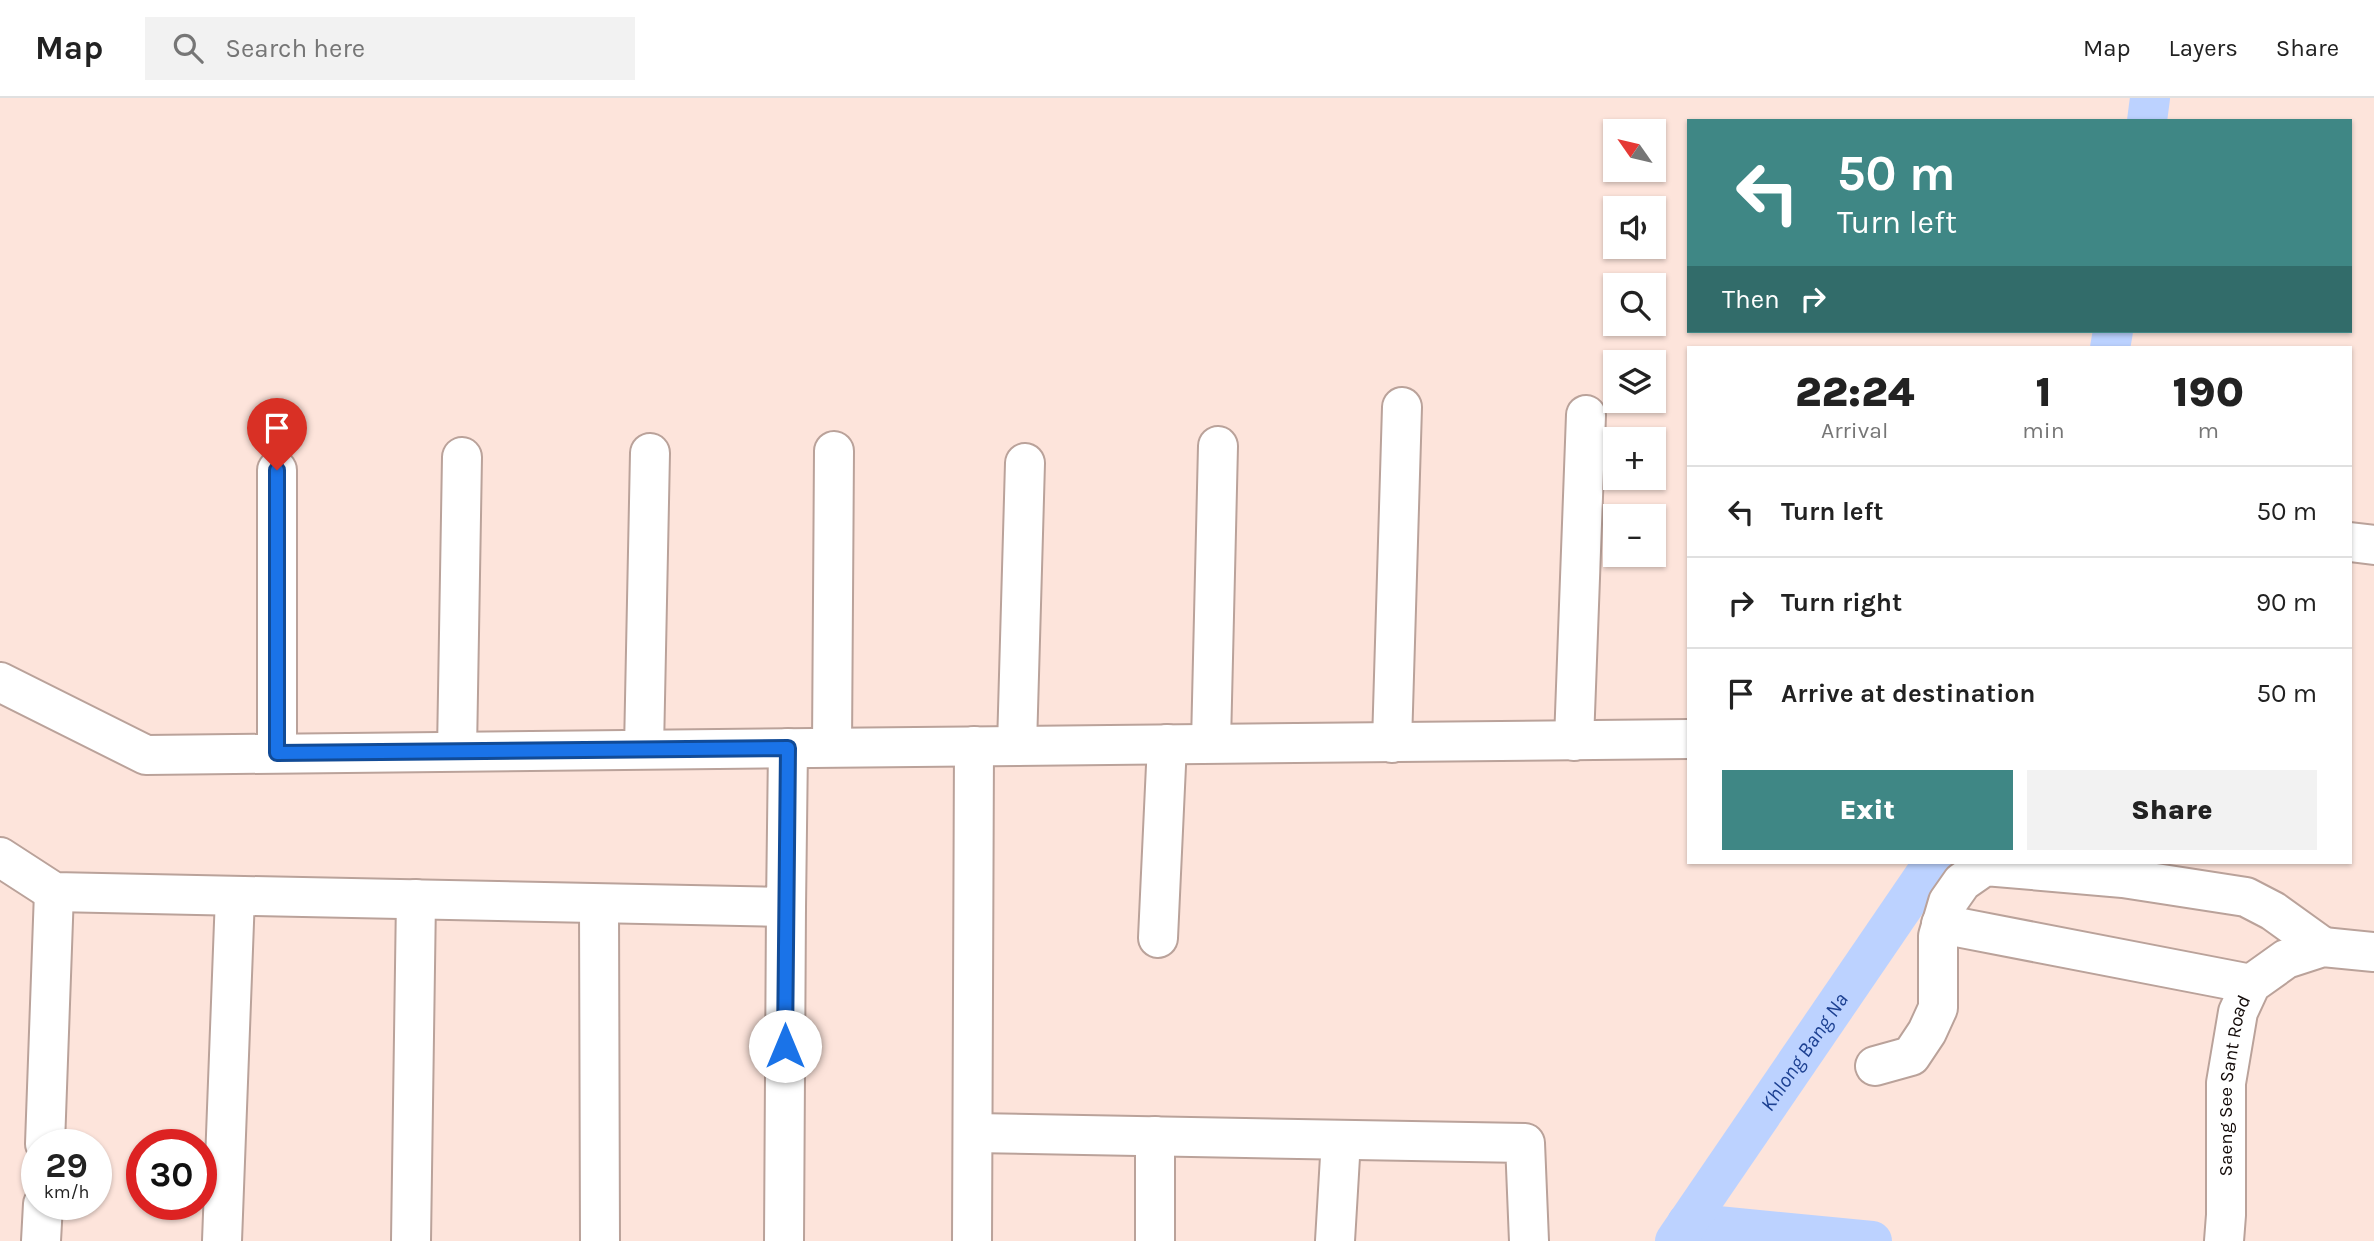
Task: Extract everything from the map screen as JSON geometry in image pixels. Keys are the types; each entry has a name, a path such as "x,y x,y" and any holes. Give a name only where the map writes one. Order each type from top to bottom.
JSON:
{"street":[{"path":"1392,743 1402,407"},
{"path":"1574,741 1586,415"},
{"path":"1211,744 1218,446"},
{"path":"832,747 834,451"},
{"path":"644,749 650,453"},
{"path":"457,751 462,457"},
{"path":"1017,746 1025,463"},
{"path":"277,470 277,753"},
{"path":"2352,542 2374,545"},
{"path":"0,682 146,755 1687,739"},
{"path":"1158,938 1167,744"},
{"path":"972,1241 974,746"},
{"path":"784,1241 788,748"},
{"path":"0,857 54,892 786,908"},
{"path":"1875,1066 1911,1056 1927,1032 1938,1009 1938,936 1948,902 1962,882 1985,866 2123,877 2246,897 2273,911 2322,947"},
{"path":"46,1129 54,892"},
{"path":"222,1241 235,896"},
{"path":"411,1241 416,900"},
{"path":"599,904 600,1241"},
{"path":"1941,924 2251,984"},
{"name":"Saeng See Sant Road","path":"2225,1228 2226,1083 2238,1012 2251,984 2286,959 2322,947 2374,952"},
{"path":"972,1133 1525,1143 1529,1241"},
{"path":"1155,1136 1155,1241"},
{"path":"1335,1241 1340,1140"},
{"path":"41,1241 42,1220"}],"waterway":[{"name":"Khlong Bang Na","path":"2147,119 2150,98"},
{"name":"Khlong Bang Na","path":"2110,346 2113,333"},
{"name":"Khlong Bang Na","path":"1675,1241 1932,864"},
{"path":"1687,1223 1872,1241"}],"route":[{"path":"277,470 277,753 788,748 785,1046"}]}
